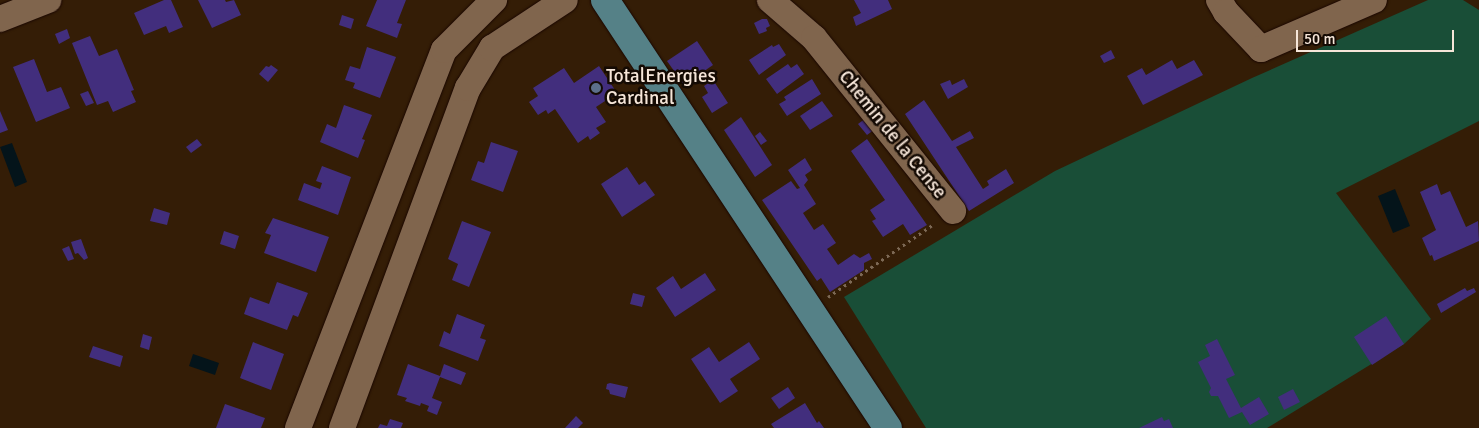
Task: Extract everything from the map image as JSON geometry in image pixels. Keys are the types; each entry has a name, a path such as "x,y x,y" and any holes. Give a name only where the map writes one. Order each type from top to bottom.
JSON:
{"main road":[{"path":"605,0 808,310 888,428"}],"street":[{"path":"0,19 48,0"},
{"path":"298,428 444,50 494,0"},
{"path":"342,428 468,88 492,48 565,0"},
{"name":"Chemin de la Cense","path":"770,0 814,38 953,211"},
{"path":"1219,0 1226,12 1261,49 1374,0"}],"path":[{"name":"Chemin de la Cense","path":"808,310 953,211"}],"green space":[{"path":"1428,0 1463,0 1479,10 1479,121 1336,193 1431,319 1404,344 1267,428 926,428 844,297 1055,171 1252,78"}],"shaded area":[{"path":"12,143 27,182 15,187 0,147"},
{"path":"1395,189 1410,226 1393,233 1378,196"},
{"path":"193,354 219,363 215,375 189,366"}],"building":[{"path":"164,0 171,0 183,27 169,33 166,26 144,35 134,13"},
{"path":"198,0 225,0 226,2 234,0 241,15 212,28"},
{"path":"377,0 406,0 397,23 402,24 397,38 366,26"},
{"path":"854,0 888,0 892,9 856,26 853,17 861,13"},
{"path":"342,15 354,19 351,29 339,25"},
{"path":"767,19 770,26 766,28 767,31 759,34 754,23"},
{"path":"67,29 70,38 59,44 55,34"},
{"path":"90,36 99,56 117,49 134,90 131,91 136,102 113,112 108,101 97,105 72,43"},
{"path":"697,41 713,65 684,85 667,61"},
{"path":"779,44 786,55 759,75 749,60 772,45 773,47"},
{"path":"367,47 396,57 380,98 353,88 355,83 345,80 350,66 360,69"},
{"path":"1111,50 1115,58 1104,63 1100,56"},
{"path":"34,59 47,92 61,87 70,108 36,122 13,67"},
{"path":"1172,60 1177,69 1194,60 1203,75 1143,105 1127,76 1142,68 1146,75"},
{"path":"788,64 791,68 797,64 804,74 777,94 766,79"},
{"path":"271,65 278,70 268,82 259,74 266,66 269,67"},
{"path":"599,66 617,93 596,107 606,122 596,128 600,133 590,140 588,136 578,143 555,109 548,114 546,110 538,115 529,102 538,96 533,88 564,68 574,83"},
{"path":"812,79 821,94 787,116 779,104 786,100 784,97"},
{"path":"964,79 968,87 948,99 940,84 950,80 952,85"},
{"path":"713,80 728,103 712,113 702,97 708,93 704,86"},
{"path":"88,91 94,103 86,106 80,94"},
{"path":"924,100 952,141 970,131 974,138 956,147 983,189 989,185 987,181 1006,169 1014,183 969,211 905,114"},
{"path":"822,101 833,116 810,130 800,116"},
{"path":"344,105 372,115 362,139 365,140 358,158 320,142 327,124 336,128"},
{"path":"0,111 8,130 0,133"},
{"path":"741,117 772,165 755,177 724,130"},
{"path":"866,118 875,129 867,135 858,124"},
{"path":"760,132 767,141 761,145 755,136"},
{"path":"197,139 202,145 191,153 186,147"},
{"path":"867,139 927,225 910,235 903,224 883,237 872,221 876,219 870,210 885,200 851,151"},
{"path":"491,142 518,151 503,192 471,180 478,161 484,163"},
{"path":"805,158 812,170 805,175 808,180 804,185 816,204 803,213 814,230 823,224 836,243 827,249 838,265 854,254 860,258 869,253 872,259 864,263 864,270 830,292 821,278 817,281 762,200 791,181 797,189 800,188 788,170"},
{"path":"322,166 351,177 338,215 298,200 304,183 320,189 322,183 316,181"},
{"path":"627,167 639,185 645,181 655,195 622,217 601,184"},
{"path":"1437,184 1441,195 1450,191 1466,227 1478,221 1479,241 1434,261 1422,238 1436,230 1420,192"},
{"path":"154,208 170,213 167,225 150,221"},
{"path":"273,218 329,237 316,272 264,253 271,235 265,233"},
{"path":"462,221 491,232 469,287 452,280 458,264 448,259"},
{"path":"224,231 239,236 235,249 220,244"},
{"path":"81,239 88,258 84,260 78,253 75,254 71,242"},
{"path":"69,246 74,259 68,261 62,249"},
{"path":"705,273 716,290 675,317 656,288 673,276 681,289"},
{"path":"277,282 308,293 298,317 293,315 287,330 244,314 250,297 269,304"},
{"path":"1465,288 1467,291 1474,288 1476,292 1441,313 1437,304"},
{"path":"633,293 645,296 642,307 630,304"},
{"path":"457,314 485,325 480,338 486,340 478,361 439,346 444,331 450,334"},
{"path":"1386,316 1404,344 1372,365 1354,337"},
{"path":"143,334 152,337 149,350 140,347"},
{"path":"1217,339 1235,375 1226,379 1241,408 1259,397 1269,414 1250,425 1242,412 1229,418 1218,396 1211,396 1209,392 1211,388 1198,362 1210,356 1205,345"},
{"path":"253,342 284,354 271,390 240,378"},
{"path":"749,342 760,359 730,379 738,391 720,403 691,359 709,347 719,362"},
{"path":"93,346 123,356 120,367 89,357"},
{"path":"408,364 440,376 444,364 466,373 461,385 440,377 432,398 442,402 437,415 427,411 429,406 421,403 420,406 405,401 407,398 397,395"},
{"path":"607,384 628,387 625,398 610,394 609,390 606,389"},
{"path":"788,387 795,398 779,409 771,398"},
{"path":"1293,389 1300,402 1284,410 1278,397"},
{"path":"805,403 817,423 819,421 824,428 774,428 771,424"},
{"path":"225,404 265,418 261,428 216,428"},
{"path":"576,416 583,423 578,428 565,428"},
{"path":"1162,417 1164,421 1169,419 1173,428 1139,428"},
{"path":"390,419 403,423 401,428 378,428 380,424 387,426"}],"place":[{"name":"TotalEnergies Cardinal","path":"596,88"}]}
